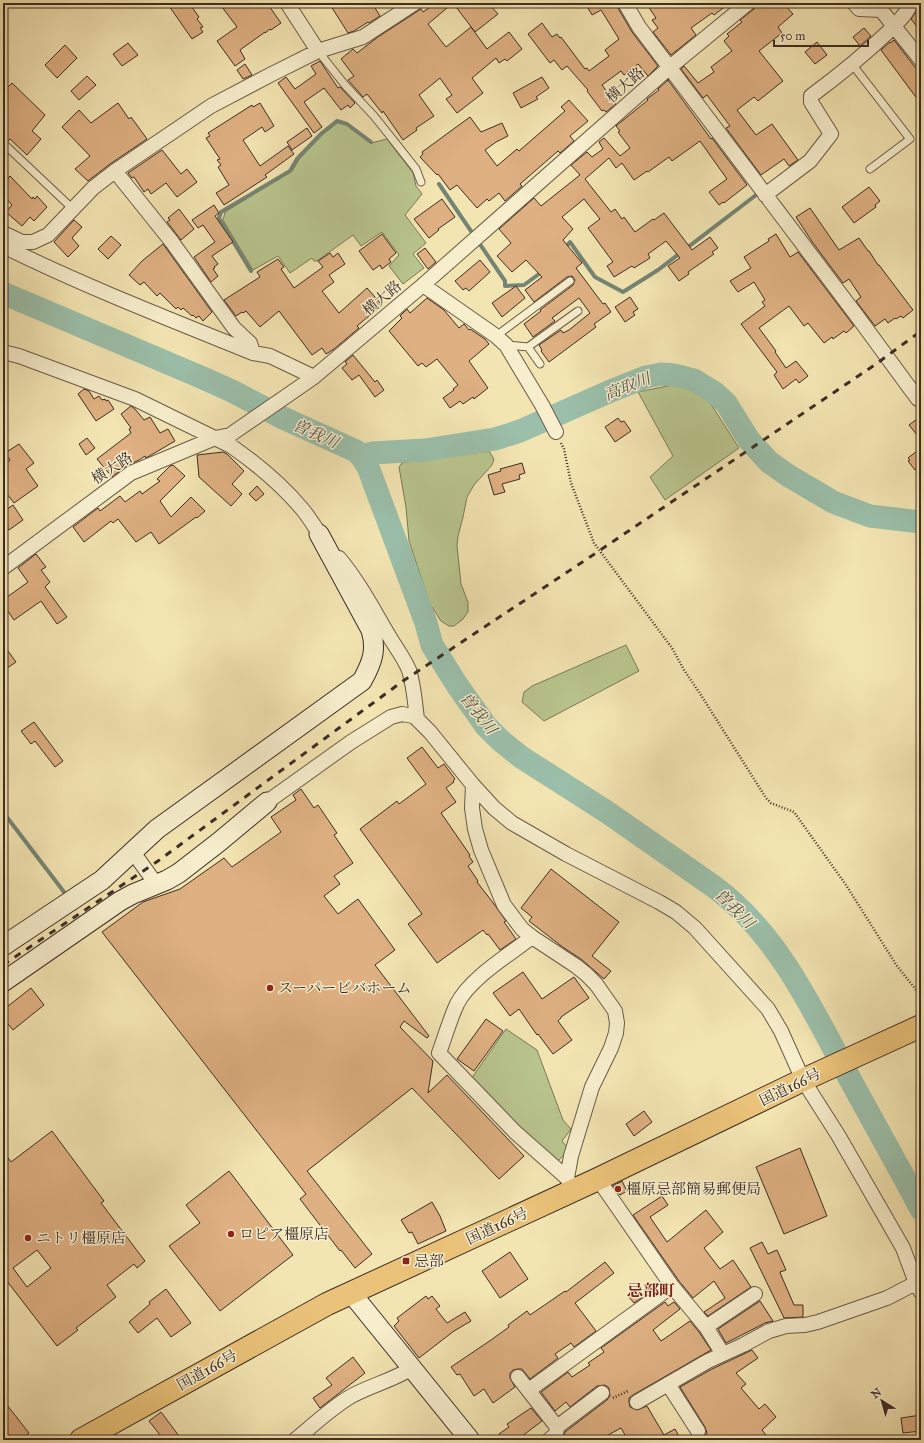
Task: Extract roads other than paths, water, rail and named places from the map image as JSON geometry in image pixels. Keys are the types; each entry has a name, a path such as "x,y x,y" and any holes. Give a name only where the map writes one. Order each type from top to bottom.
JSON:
{"highway":[{"name":"国道166号","path":"81,1440 327,1304 352,1294 570,1184 598,1179 803,1080 921,1026"}],"street":[{"path":"287,3 318,51"},
{"path":"3,233 22,242 33,242 48,235 93,188 115,170 211,106 318,51 364,37 415,3"},
{"path":"625,3 639,26 765,195 858,316 913,393 918,399 921,400"},
{"name":"横大路","path":"3,568 130,473 215,438 230,435 310,380 423,285 670,67 748,3"},
{"path":"854,3 859,9 881,10 921,60"},
{"path":"765,195 810,161 831,134 811,102 811,96 852,64 894,26 910,8 911,3"},
{"path":"115,170 172,242 234,328 250,343 253,353"},
{"path":"3,246 45,267 95,288 253,353 270,356 310,380"},
{"path":"423,285 496,336 506,345 542,405 556,432"},
{"path":"3,352 19,356 135,398 231,446 244,455 287,493 304,511 319,534 371,630 374,640 374,653 370,667 362,681 157,829 102,880 3,946"},
{"path":"319,534 356,580 392,641 402,655 413,684 417,719"},
{"path":"3,982 120,901 179,873 267,802 335,753 391,716 402,714 412,716 417,719 494,808 512,823 566,854 676,912 695,928 768,1008 781,1031 803,1080 838,1135 903,1248 918,1287 818,1322 805,1325 786,1326 768,1331 723,1354 637,1402"},
{"path":"473,785 472,808 475,829 481,850 504,905 522,929 576,966 596,984 610,1002 615,1011 618,1022 611,1048 592,1087 576,1138 570,1184"},
{"path":"133,852 156,884"},
{"path":"532,937 474,981 465,991 457,1004 439,1053 515,1132 570,1184"},
{"path":"598,1179 672,1286 706,1326 723,1354"},
{"path":"529,1390 672,1286"},
{"path":"352,1294 470,1440"},
{"path":"706,1326 755,1294"},
{"path":"295,1440 348,1398 402,1375 412,1368"},
{"path":"518,1377 529,1390 556,1435 602,1393"},
{"path":"668,1384 698,1431"}],"lane":[{"path":"318,51 345,85 374,116 416,169 421,182"},
{"path":"852,64 910,139 870,169"},
{"path":"3,143 73,209"},
{"path":"496,336 570,281"},
{"path":"506,345 528,347 578,311"},
{"path":"528,347 540,364"}],"waterway":[{"path":"251,271 219,218 221,212 290,171 297,159 322,133 337,121 347,124 371,142"},
{"path":"439,184 505,281 505,286 524,285 543,271"},
{"path":"564,249 570,242 595,277 623,292 658,270 760,192"},
{"name":"曽我川","path":"3,293 203,378 234,392 283,418 356,451 368,467 426,623 432,645 457,685 486,726 521,757 607,812 713,886 735,904 755,924 789,970 804,995 921,1209"},
{"name":"高取川","path":"361,456 372,453 425,450 495,439 520,431 646,377 661,374 675,375 694,380 715,393 726,403 749,440 769,462 789,476 833,502 870,516 921,522"},
{"path":"3,812 64,892"}],"railway":[{"path":"3,965 158,861 403,681 876,364 921,331"}],"place":[{"name":"スーパービバホーム","path":"270,988"},
{"name":"橿原忌部簡易郵便局","path":"618,1189"},
{"name":"ロピア橿原店","path":"231,1234"},
{"name":"ニトリ橿原店","path":"28,1238"},
{"name":"忌部","path":"406,1261"}],"district":[{"name":"忌部町","path":"651,1290"}]}
